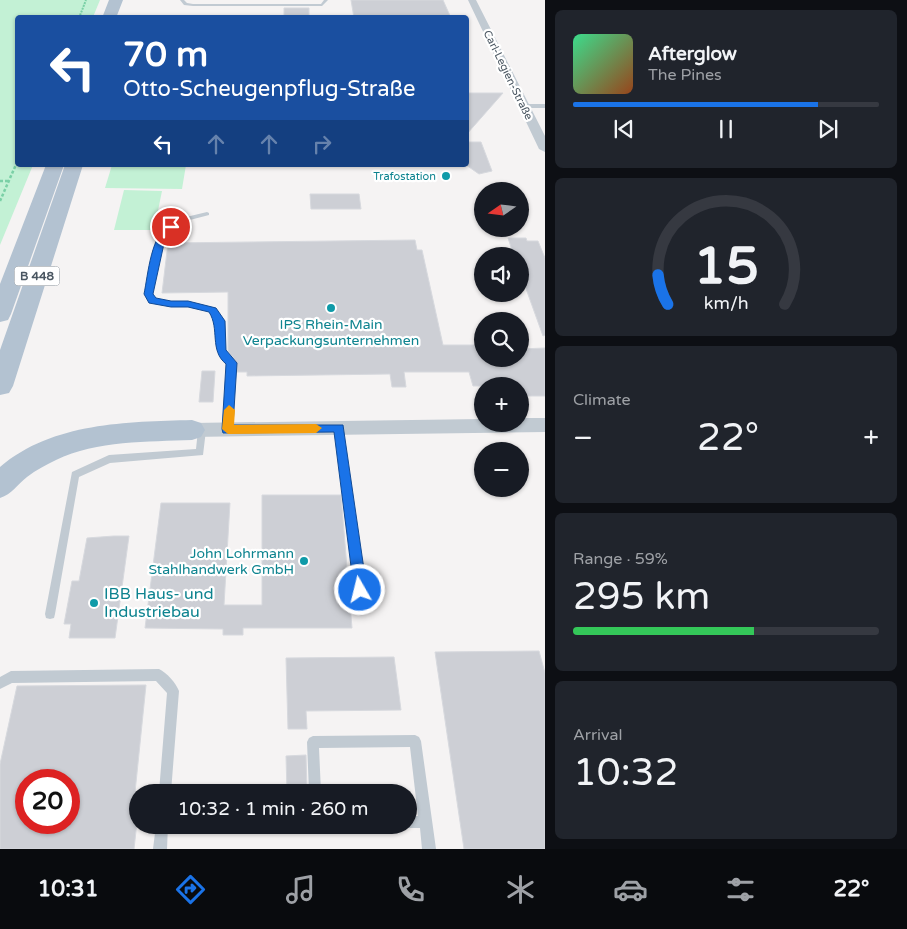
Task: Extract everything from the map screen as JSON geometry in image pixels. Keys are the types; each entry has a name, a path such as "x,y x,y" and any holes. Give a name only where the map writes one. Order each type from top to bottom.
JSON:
{"main road":[{"path":"110,15 116,0"},
{"path":"123,15 130,0"},
{"name":"B 448","path":"0,314 53,167"},
{"name":"B 448","path":"0,386 73,167"},
{"path":"0,486 14,472 40,454 79,440 119,434 197,430"}],"street":[{"name":"Carl-Legien-Straße","path":"472,0 544,149"},
{"path":"197,430 544,425"}],"lane":[{"path":"182,0 188,5 220,3 315,6 324,4 326,0"},
{"path":"523,106 544,106"},
{"path":"207,214 184,219 171,227 160,238 149,294 152,301 188,304 212,310 220,321 221,350 224,357 231,363 228,429"},
{"path":"339,428 360,590"},
{"path":"50,614 75,475 109,459 200,452 197,430"},
{"path":"0,683 11,677 159,675 173,691 166,784"},
{"path":"315,784 312,742 415,741 429,849"},
{"path":"417,822 425,822"},
{"path":"160,849 161,834"}],"path":[{"path":"80,15 86,0"},
{"path":"0,201 15,167"},
{"path":"0,181 9,181"}],"green space":[{"path":"0,0 100,0 94,15 15,15 15,167 32,167 0,245"},
{"path":"111,167 186,167 182,189 105,188"},
{"path":"124,190 162,191 154,230 114,230"}],"building":[{"path":"351,0 443,0 450,15 354,15"},
{"path":"284,8 309,8 309,15 284,15"},
{"path":"469,93 503,93 469,132"},
{"path":"469,142 481,142 492,171 479,174 469,167"},
{"path":"310,194 359,194 361,209 311,209"},
{"path":"508,238 526,238 527,241 538,241 545,258 545,335 543,336 529,297 529,247 511,247"},
{"name":"IPS Rhein-Main Verpackungsunternehmen","path":"415,240 417,250 422,250 443,345 474,345 474,367 529,367 529,349 545,348 545,396 529,396 529,377 474,377 473,386 469,372 404,372 406,387 392,387 390,374 247,376 247,372 236,372 236,362 228,351 228,292 162,293 168,243"},
{"path":"202,371 215,371 213,402 199,402"},
{"path":"262,495 341,495 352,628 243,628 243,635 223,635 223,629 145,628 161,503 230,503 224,605 262,605"},
{"name":"IBB Haus- und Industriebau","path":"129,536 115,638 69,638 71,624 64,624 72,581 79,581 87,538"},
{"path":"539,651 545,673 545,849 464,849 435,652"},
{"path":"394,657 401,710 306,711 307,729 288,729 286,658"},
{"path":"146,685 136,784 129,784 129,834 136,834 134,849 0,849 0,764 17,686"},
{"path":"306,755 307,784 287,784 286,756"}],"slow traffic":[{"path":"229,410 228,429 316,428"}],"place":[{"name":"Trafostation","path":"446,176"},
{"name":"IPS Rhein-Main Verpackungsunternehmen","path":"331,308"},
{"name":"John Lohrmann Stahlhandwerk GmbH","path":"304,561"},
{"name":"IBB Haus- und Industriebau","path":"94,603"}],"route":[{"path":"171,227 160,238 149,294 152,301 188,304 212,310 220,321 221,350 224,357 231,363 228,429 339,428 360,590"}]}
